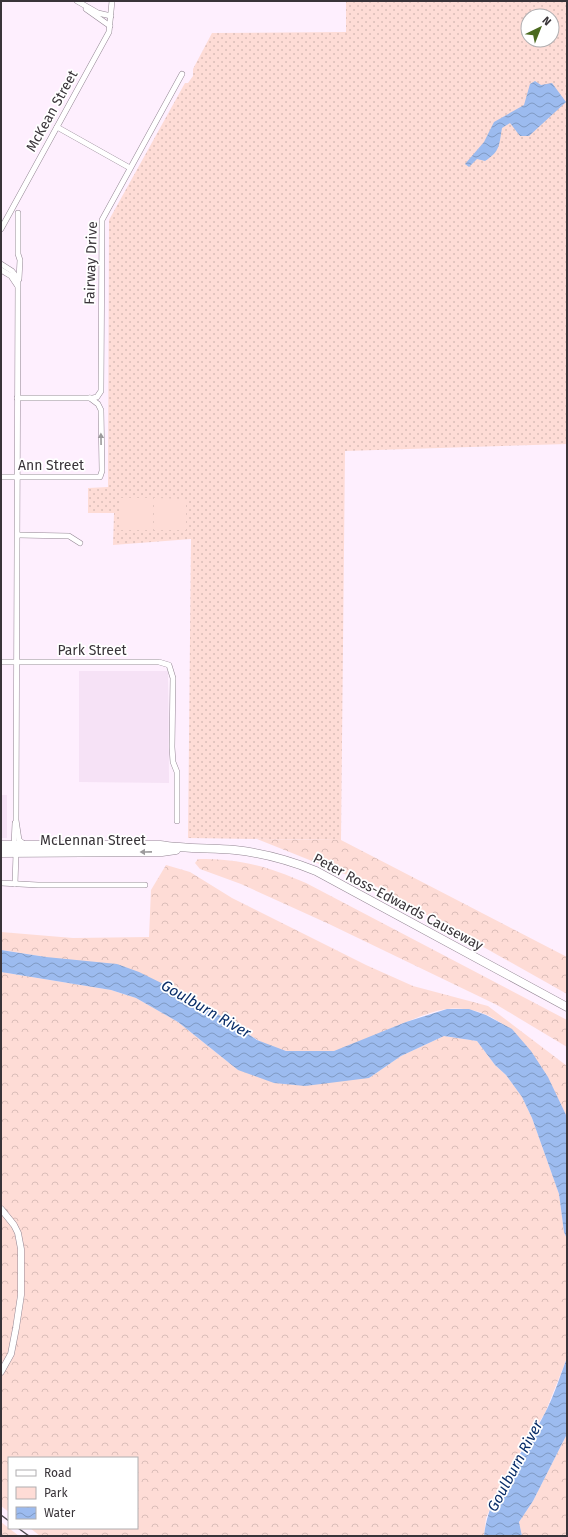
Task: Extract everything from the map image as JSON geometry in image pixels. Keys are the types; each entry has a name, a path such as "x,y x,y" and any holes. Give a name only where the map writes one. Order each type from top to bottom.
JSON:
{"highway":[{"name":"McLennan Street","path":"1,845 15,849 162,852 184,849 207,849"},
{"name":"McLennan Street","path":"1,853 27,845 160,845 184,849"},
{"name":"Peter Ross-Edwards Causeway","path":"207,849 234,850 263,854 292,862 339,883 567,1007"}],"street":[{"name":"McKean Street","path":"1,229 109,32 112,1"},
{"path":"79,2 98,13 111,16"},
{"path":"79,2 96,17 110,26"},
{"name":"Fairway Drive","path":"93,398 102,390 102,222 182,74"},
{"path":"56,128 130,168"},
{"path":"18,213 18,254 20,260 18,288"},
{"path":"1,264 16,274 18,279 16,820 19,840 27,845"},
{"path":"1,270 12,278 18,288"},
{"path":"17,398 93,398"},
{"name":"Ann Street","path":"1,477 100,477 102,473 101,409 93,398"},
{"path":"18,535 69,536 80,544"},
{"name":"Park Street","path":"1,662 162,662 170,667 173,677 172,759 177,772 177,821"},
{"path":"15,884 14,828 16,820"},
{"path":"1,883 145,885"},
{"path":"1,1210 14,1225 18,1233 21,1249 21,1295 11,1354 1,1372"}],"shaded area":[{"path":"79,671 168,671 169,783 79,782"},
{"path":"1,795 7,795 7,838 1,838"}],"green space":[{"path":"346,1 567,1 567,444 345,451 341,840 188,838 191,539 113,545 114,513 88,513 88,488 108,487 109,220 185,83 188,83 193,76 193,69 212,33 346,32"},
{"path":"121,498 153,498 152,530 121,530"},
{"path":"154,498 186,499 186,530 154,530"},
{"path":"257,839 341,840 567,957 567,994 377,887"},
{"path":"198,859 241,862 279,872 306,883 567,1020 567,1047 497,1005 329,924 241,884 200,869 195,863"},
{"path":"166,865 190,872 232,898 366,965 413,986 488,1006 567,1066 567,1117 548,1079 523,1043 508,1028 490,1017 471,1010 448,1009 423,1015 352,1045 331,1052 287,1051 273,1048 235,1026 46,957 1,950 1,932 73,938 149,937 151,890"},
{"path":"1,972 111,990 136,998 178,1022 238,1070 369,1078 401,1056 444,1036 477,1041 495,1065 506,1075 522,1097 532,1118 559,1194 564,1232 567,1239 567,1358 545,1413 502,1481 486,1518 484,1536 40,1536 31,1529 138,1529 138,1457 8,1457 8,1511 1,1506"},
{"path":"567,1434 567,1536 522,1536 519,1522 533,1501"},
{"path":"1,1522 8,1529 19,1536 1,1536"}],"water":[{"path":"535,81 541,85 552,83 566,102 529,136 520,136 510,123 502,128 500,143 494,154 485,161 477,159 469,167 465,164 484,142 494,122 524,105 530,84"},
{"name":"Goulburn River","path":"1,950 46,957 117,964 139,972 198,1001 257,1040 286,1051 334,1051 406,1022 447,1009 469,1009 486,1015 512,1029 531,1051 548,1077 567,1117 567,1239 564,1232 559,1194 532,1118 522,1097 506,1075 495,1065 477,1041 444,1036 401,1056 369,1078 305,1086 274,1083 238,1070 178,1022 136,998 111,990 1,972"},
{"name":"Goulburn River","path":"567,1358 567,1434 533,1501 519,1522 522,1536 484,1536 487,1519 493,1502 508,1472 545,1413"}],"railway":[{"path":"1,1515 8,1520"},
{"path":"19,1529 29,1536"}]}
